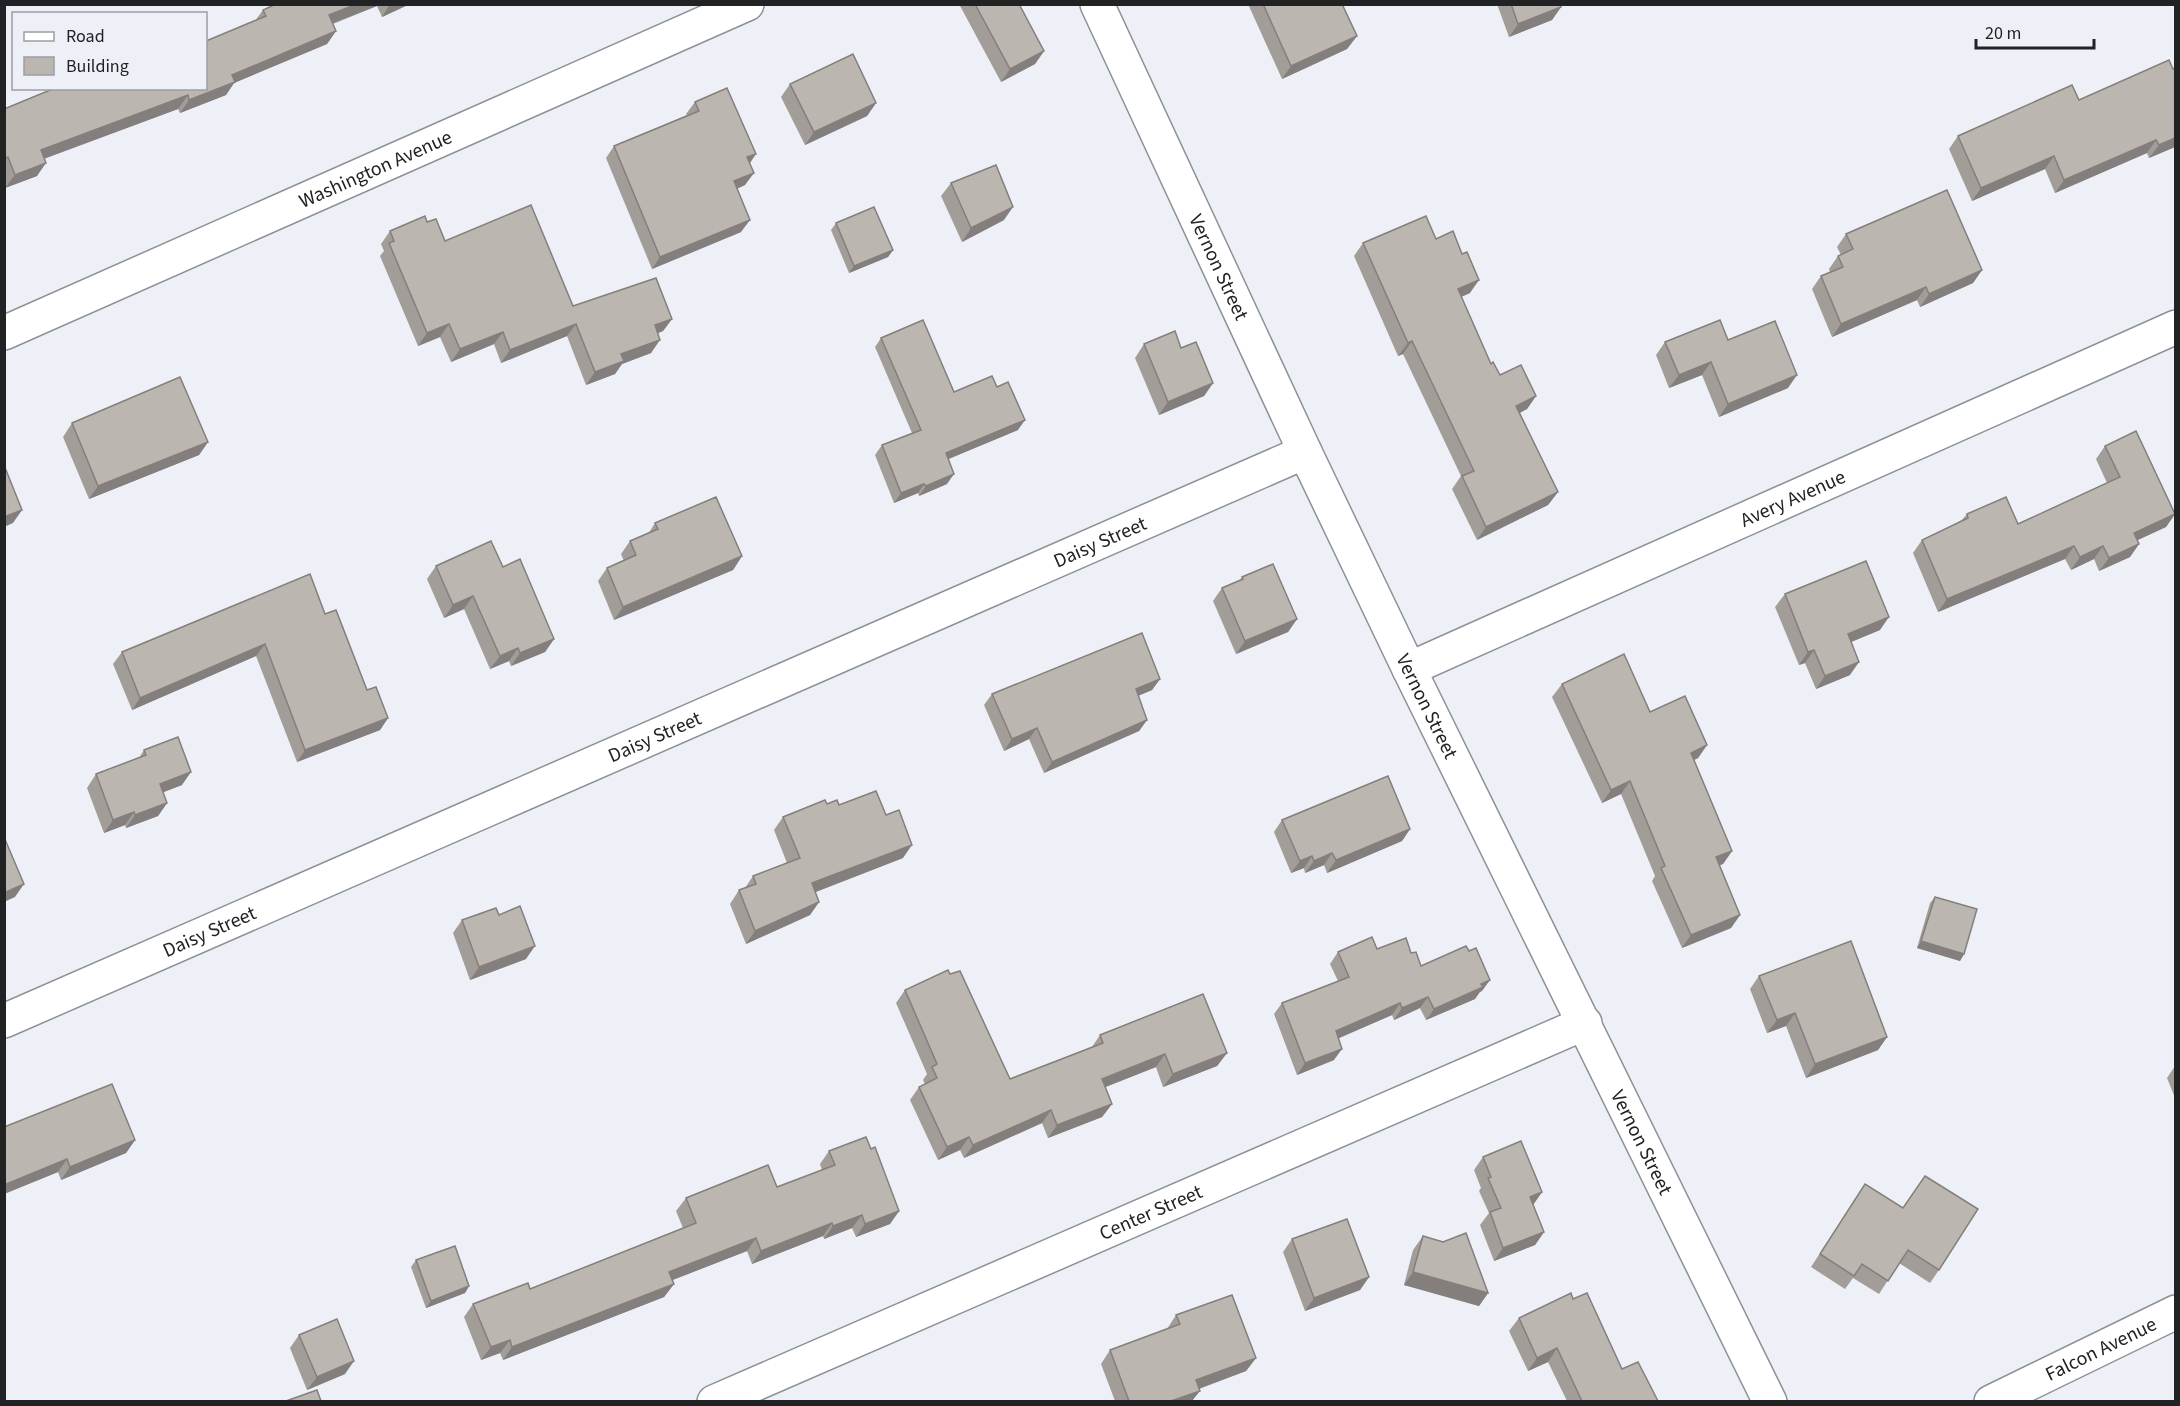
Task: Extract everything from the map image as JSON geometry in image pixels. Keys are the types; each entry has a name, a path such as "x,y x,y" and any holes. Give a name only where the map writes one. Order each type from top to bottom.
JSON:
{"street":[{"name":"Washington Avenue","path":"4,333 747,4"},
{"name":"Vernon Street","path":"1097,4 1305,452 1409,669 1770,1401"},
{"name":"Avery Avenue","path":"1409,669 2175,327"},
{"name":"Daisy Street","path":"4,1021 1305,452"},
{"name":"Center Street","path":"714,1401 1585,1023"},
{"name":"Falcon Avenue","path":"1991,1401 2175,1312"}],"building":[{"path":"276,4 357,4 329,15 336,31 232,75 235,82 189,100 188,95 41,150 46,163 15,175 8,157 4,159 4,109 50,90 207,90 207,41 266,16 263,10"},
{"path":"975,4 1019,4 1044,51 1010,69"},
{"path":"1263,4 1342,4 1357,36 1291,66"},
{"path":"1511,4 1560,4 1561,7 1518,24"},
{"path":"853,54 876,103 814,132 790,84"},
{"path":"2169,60 2173,69 2175,68 2175,138 2159,145 2156,140 2064,180 2054,156 1981,188 1958,136 2072,85 2079,100"},
{"path":"727,88 756,154 747,157 754,173 734,181 750,220 660,257 614,146 699,111 695,102"},
{"path":"996,165 1013,207 971,228 951,183"},
{"path":"1947,190 1982,270 1929,294 1926,287 1841,324 1821,276 1843,267 1838,256 1853,249 1846,234"},
{"path":"531,205 573,306 656,278 672,319 655,325 660,340 621,354 624,361 595,372 576,324 510,350 503,332 460,349 449,324 427,333 389,243 394,241 390,231 425,216 427,222 436,219 445,241"},
{"path":"874,207 893,250 854,266 836,223"},
{"path":"1426,216 1436,239 1453,231 1462,254 1467,252 1479,280 1458,289 1491,364 1493,362 1500,375 1521,365 1536,396 1516,406 1558,492 1486,527 1462,476 1474,471 1412,341 1408,343 1363,243"},
{"path":"923,320 954,392 992,376 997,387 1008,382 1025,420 946,453 954,474 926,486 924,484 901,493 882,445 921,430 881,338"},
{"path":"1720,320 1728,340 1775,321 1797,375 1728,404 1711,362 1679,375 1665,342"},
{"path":"1175,331 1181,348 1196,342 1213,383 1168,402 1144,344"},
{"path":"180,377 208,442 98,486 72,423"},
{"path":"2136,431 2175,514 2134,533 2139,544 2109,558 2103,546 2080,557 2074,546 1947,599 1922,540 1968,518 1967,514 2006,497 2018,524 2120,477 2105,446"},
{"path":"4,465 22,510 4,517"},
{"path":"716,497 742,556 623,607 607,568 636,555 630,541 658,529 655,523"},
{"path":"491,541 503,567 520,559 554,639 520,653 518,648 500,656 473,596 453,605 436,566"},
{"path":"1866,561 1889,617 1848,634 1859,662 1825,676 1814,650 1808,652 1785,594"},
{"path":"1273,564 1297,619 1245,641 1222,588"},
{"path":"310,574 325,614 336,610 367,690 376,687 388,718 305,750 265,644 140,698 122,652"},
{"path":"1142,633 1160,679 1136,689 1147,720 1052,762 1037,728 1012,739 992,694"},
{"path":"1624,654 1650,712 1685,696 1707,745 1691,753 1732,851 1716,857 1740,915 1691,935 1661,868 1665,866 1630,781 1611,790 1562,684"},
{"path":"178,737 191,772 160,784 167,803 135,815 134,812 113,820 96,774 146,755 144,750"},
{"path":"1388,776 1410,829 1336,860 1332,853 1314,861 1312,856 1300,861 1282,820"},
{"path":"876,791 886,815 899,810 912,845 812,883 819,902 755,931 739,890 756,884 753,876 800,858 783,817 825,800 827,804 837,800 839,805"},
{"path":"4,837 24,884 4,893"},
{"path":"1935,897 1977,909 1964,954 1921,941"},
{"path":"520,906 535,946 479,967 462,920 496,908 499,915"},
{"path":"1372,937 1377,949 1406,938 1411,953 1416,952 1421,966 1466,946 1469,951 1476,948 1490,980 1481,984 1483,987 1434,1009 1428,997 1402,1008 1400,1003 1336,1031 1342,1049 1305,1063 1282,1003 1349,977 1338,952"},
{"path":"1851,941 1887,1037 1815,1064 1795,1013 1777,1020 1759,976"},
{"path":"948,970 950,974 960,971 1010,1079 1103,1043 1100,1035 1203,994 1227,1053 1173,1074 1165,1054 1102,1079 1112,1104 1057,1125 1051,1110 973,1145 969,1137 947,1147 919,1087 937,1078 932,1067 937,1064 905,990"},
{"path":"112,1084 135,1140 70,1167 67,1159 4,1185 4,1127"},
{"path":"866,1137 871,1149 875,1147 899,1211 865,1224 862,1215 833,1226 832,1223 761,1251 756,1238 669,1272 674,1284 512,1347 510,1340 491,1347 473,1304 528,1283 530,1289 696,1223 686,1198 768,1165 777,1187 835,1165 829,1151"},
{"path":"1521,1141 1542,1192 1530,1197 1544,1232 1503,1248 1490,1212 1501,1208 1488,1178 1491,1177 1483,1157"},
{"path":"1925,1176 1978,1209 1939,1270 1908,1250 1888,1281 1862,1264 1854,1276 1820,1254 1865,1184 1903,1208"},
{"path":"1347,1219 1369,1277 1314,1298 1292,1239"},
{"path":"1466,1233 1488,1293 1413,1272 1423,1236 1443,1242"},
{"path":"455,1246 469,1286 431,1301 416,1260"},
{"path":"1571,1293 1573,1299 1587,1293 1622,1369 1638,1362 1658,1401 1582,1401 1557,1348 1537,1358 1519,1318"},
{"path":"1232,1295 1256,1358 1196,1380 1200,1391 1171,1401 1129,1401 1110,1350 1180,1324 1176,1315"},
{"path":"337,1319 354,1361 317,1377 299,1335"},
{"path":"317,1390 321,1401 286,1401"}]}
